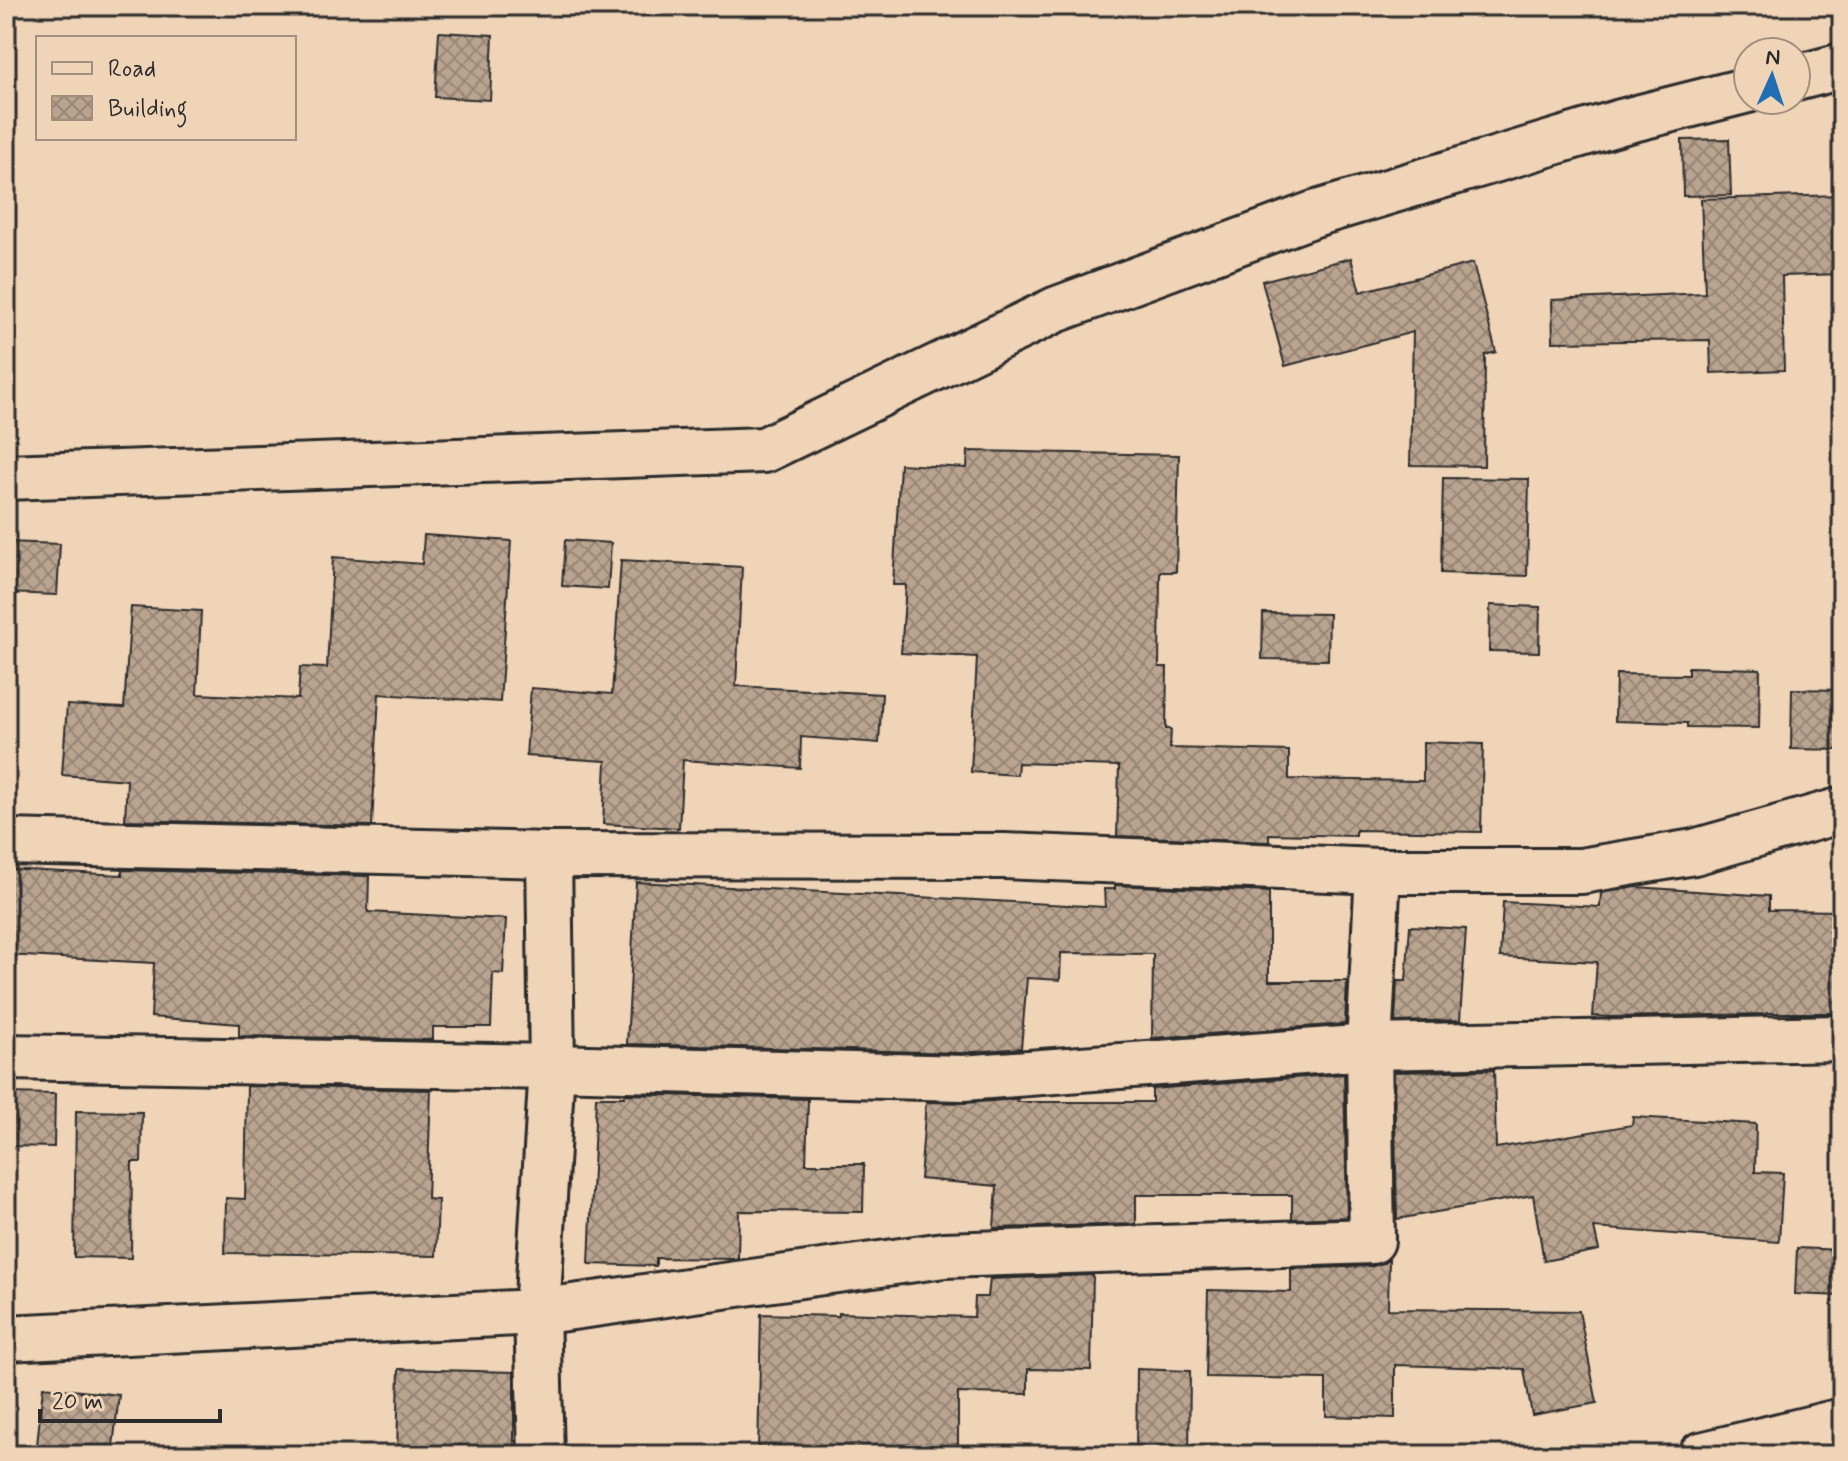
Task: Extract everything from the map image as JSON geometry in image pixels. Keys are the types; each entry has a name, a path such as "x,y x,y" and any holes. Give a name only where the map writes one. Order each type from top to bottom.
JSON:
{"street":[{"path":"1812,74 1842,66"},
{"path":"6,477 764,450 1055,310 1314,214 1621,122 1732,94"},
{"path":"6,842 549,855 1004,856 1378,871 1581,871 1694,852 1842,810"},
{"path":"541,1455 537,1312 552,1067 549,855"},
{"path":"6,1338 537,1312 944,1255 1372,1241 1369,1047 1378,871"},
{"path":"6,1057 963,1078 1369,1047 1842,1038"},
{"path":"1701,1455 1842,1421"}],"building":[{"path":"439,32 493,35 490,100 435,97"},
{"path":"1729,139 1731,195 1683,196 1682,140"},
{"path":"1842,195 1842,274 1782,276 1784,370 1711,373 1710,340 1553,342 1552,300 1705,293 1701,199"},
{"path":"1351,258 1360,292 1473,263 1496,352 1485,355 1484,466 1410,465 1413,332 1285,366 1262,281"},
{"path":"968,451 1179,455 1176,572 1160,572 1159,667 1167,667 1166,729 1171,729 1170,748 1289,751 1289,779 1423,781 1423,742 1483,744 1481,832 1356,830 1356,836 1269,834 1269,842 1117,836 1119,766 1018,763 1017,775 971,772 977,657 901,653 906,585 893,585 900,464 967,468"},
{"path":"1443,478 1529,479 1527,576 1441,573"},
{"path":"424,535 511,541 500,702 379,694 372,826 125,820 127,780 62,775 67,705 124,708 131,607 201,611 197,694 298,699 300,667 327,668 333,557 422,564"},
{"path":"565,540 611,543 608,589 562,586"},
{"path":"6,542 60,544 57,595 6,593"},
{"path":"621,560 742,567 736,686 882,694 879,743 801,737 800,768 683,760 679,828 603,824 606,761 526,756 531,688 612,694"},
{"path":"1490,605 1540,607 1539,652 1489,651"},
{"path":"1263,613 1329,614 1328,660 1262,659"},
{"path":"1688,667 1760,669 1759,728 1687,727 1687,723 1615,721 1616,674 1688,675"},
{"path":"1792,689 1842,690 1842,750 1791,749"},
{"path":"6,869 122,875 122,870 369,876 368,912 506,919 503,974 493,973 491,1027 433,1027 433,1040 239,1036 239,1024 151,1017 154,963 6,955"},
{"path":"636,882 1105,907 1104,889 1115,889 1115,885 1269,892 1269,981 1347,981 1345,1024 1152,1038 1153,954 1061,953 1060,980 1027,978 1021,1048 962,1053 627,1044"},
{"path":"1636,887 1769,896 1769,910 1842,911 1842,1013 1593,1016 1597,962 1500,957 1503,902 1600,907 1601,893"},
{"path":"1410,926 1466,929 1460,1020 1395,1022 1397,981 1406,981"},
{"path":"1494,1070 1496,1148 1632,1125 1633,1117 1756,1124 1755,1172 1783,1173 1779,1242 1594,1228 1599,1250 1544,1261 1533,1195 1397,1219 1394,1072"},
{"path":"1344,1074 1347,1217 1292,1219 1292,1195 1136,1195 1136,1224 994,1228 997,1186 920,1179 926,1102 1018,1099 1017,1102 1152,1102 1152,1089"},
{"path":"247,1086 431,1090 427,1199 438,1200 436,1256 225,1253 226,1198 245,1199"},
{"path":"6,1093 55,1094 54,1147 6,1146"},
{"path":"624,1094 808,1099 806,1164 864,1164 863,1212 739,1211 738,1259 656,1258 656,1266 589,1264 596,1097 624,1097"},
{"path":"76,1111 142,1112 141,1162 132,1162 131,1258 74,1257"},
{"path":"1797,1248 1842,1250 1842,1296 1795,1294"},
{"path":"1389,1259 1388,1309 1579,1311 1597,1403 1532,1415 1524,1369 1395,1365 1395,1418 1326,1416 1326,1379 1206,1377 1208,1290 1291,1292 1291,1269 1373,1266"},
{"path":"1093,1275 1091,1370 1028,1369 1028,1394 958,1393 958,1455 758,1455 761,1314 974,1317 975,1297 988,1297 990,1279"},
{"path":"399,1369 514,1372 514,1455 397,1455"},
{"path":"1137,1369 1190,1371 1189,1454 1136,1453"},
{"path":"43,1387 119,1395 112,1455 36,1455"}]}
